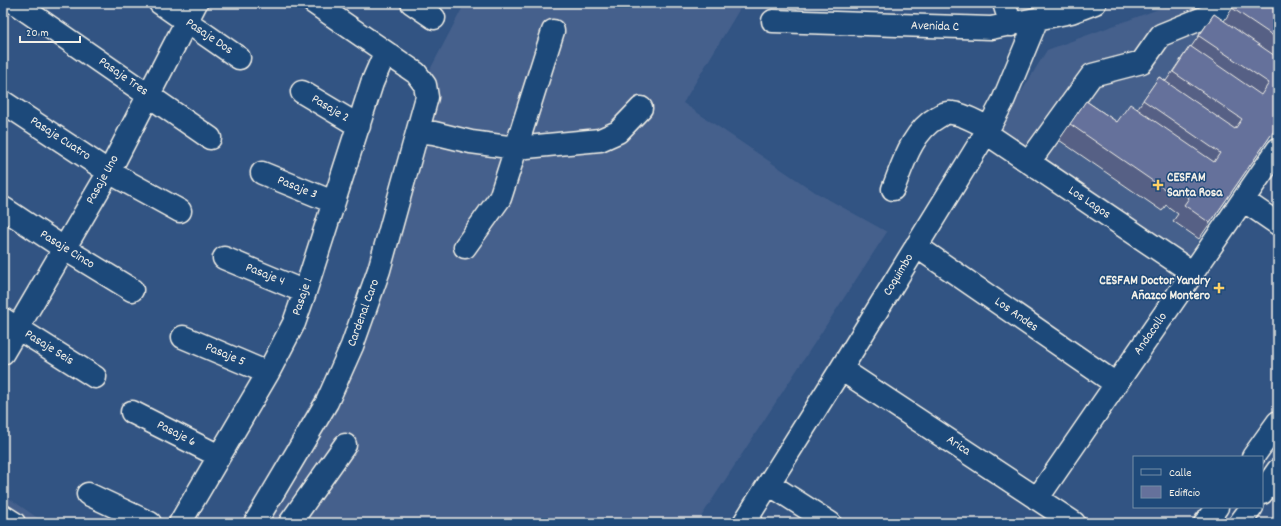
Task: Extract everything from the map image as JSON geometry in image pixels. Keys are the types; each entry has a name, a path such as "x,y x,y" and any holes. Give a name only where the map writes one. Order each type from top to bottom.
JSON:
{"street":[{"name":"Pasaje Tres","path":"15,3 210,138"},
{"name":"Pasaje Dos","path":"160,3 191,12 239,58"},
{"path":"314,3 385,53"},
{"path":"412,3 434,18"},
{"path":"1004,3 1011,25"},
{"name":"Avenida C","path":"772,21 991,28 1071,12 1095,3"},
{"path":"1029,162 1092,75 1142,62 1161,35 1240,3"},
{"name":"Pasaje Uno","path":"3,353 10,324 65,249 109,172 191,12"},
{"name":"Coquimbo","path":"744,523 841,369 987,131 1003,101 1037,18"},
{"path":"465,247 500,198 553,31"},
{"name":"Cardenal Caro","path":"256,523 327,402 352,346 379,270 418,131 427,97 425,85 416,73 385,53"},
{"name":"Pasaje 1","path":"180,523 268,373 294,323 372,83 385,53"},
{"name":"Pasaje 2","path":"302,92 359,126"},
{"name":"Pasaje Cuatro","path":"3,102 109,172 180,211"},
{"path":"418,131 434,133 471,142 516,148 600,140 618,132 641,108"},
{"name":"Los Lagos","path":"893,189 917,136 929,122 951,112 987,131 1029,162 1193,273"},
{"name":"Andacollo","path":"1037,499 1278,149"},
{"name":"Pasaje 3","path":"262,173 333,202"},
{"path":"1243,200 1278,224"},
{"name":"Pasaje Cinco","path":"3,208 65,249 132,290"},
{"name":"Los Andes","path":"916,246 1116,384"},
{"name":"Pasaje 4","path":"224,258 305,292"},
{"name":"Pasaje Seis","path":"10,324 95,377"},
{"name":"Pasaje 5","path":"183,337 268,373"},
{"name":"Arica","path":"841,369 1074,523"},
{"name":"Pasaje 6","path":"132,412 219,456"},
{"path":"1254,456 1278,422"},
{"path":"290,523 345,445"},
{"path":"1263,492 1278,470"},
{"path":"769,484 830,523"},
{"path":"88,494 150,523"},
{"path":"1205,523 1216,508"},
{"path":"1240,523 1251,508"},
{"path":"3,516 14,523"}],"shaded area":[{"path":"465,3 739,3 742,5 683,103 815,192 887,232 697,523 240,523 338,357 422,85"},
{"name":"CESFAM Santa Rosa","path":"1175,3 1278,3 1278,125 1199,239 1189,257 998,130 1047,50"},
{"path":"3,494 45,523 3,523"}],"building":[{"path":"1236,3 1273,3 1278,6 1278,39 1232,8"},
{"path":"1214,14 1278,58 1278,125 1210,223 1184,205 1189,198 1177,189 1173,195 1070,124 1086,101 1117,122 1130,104 1214,162 1220,153 1143,100 1159,77 1235,129 1242,119 1173,72 1190,46 1261,95 1269,83 1199,36"}],"place":[{"name":"CESFAM Santa Rosa","path":"1158,185"},
{"name":"CESFAM Doctor Yandry Añazco Montero","path":"1219,288"}]}
